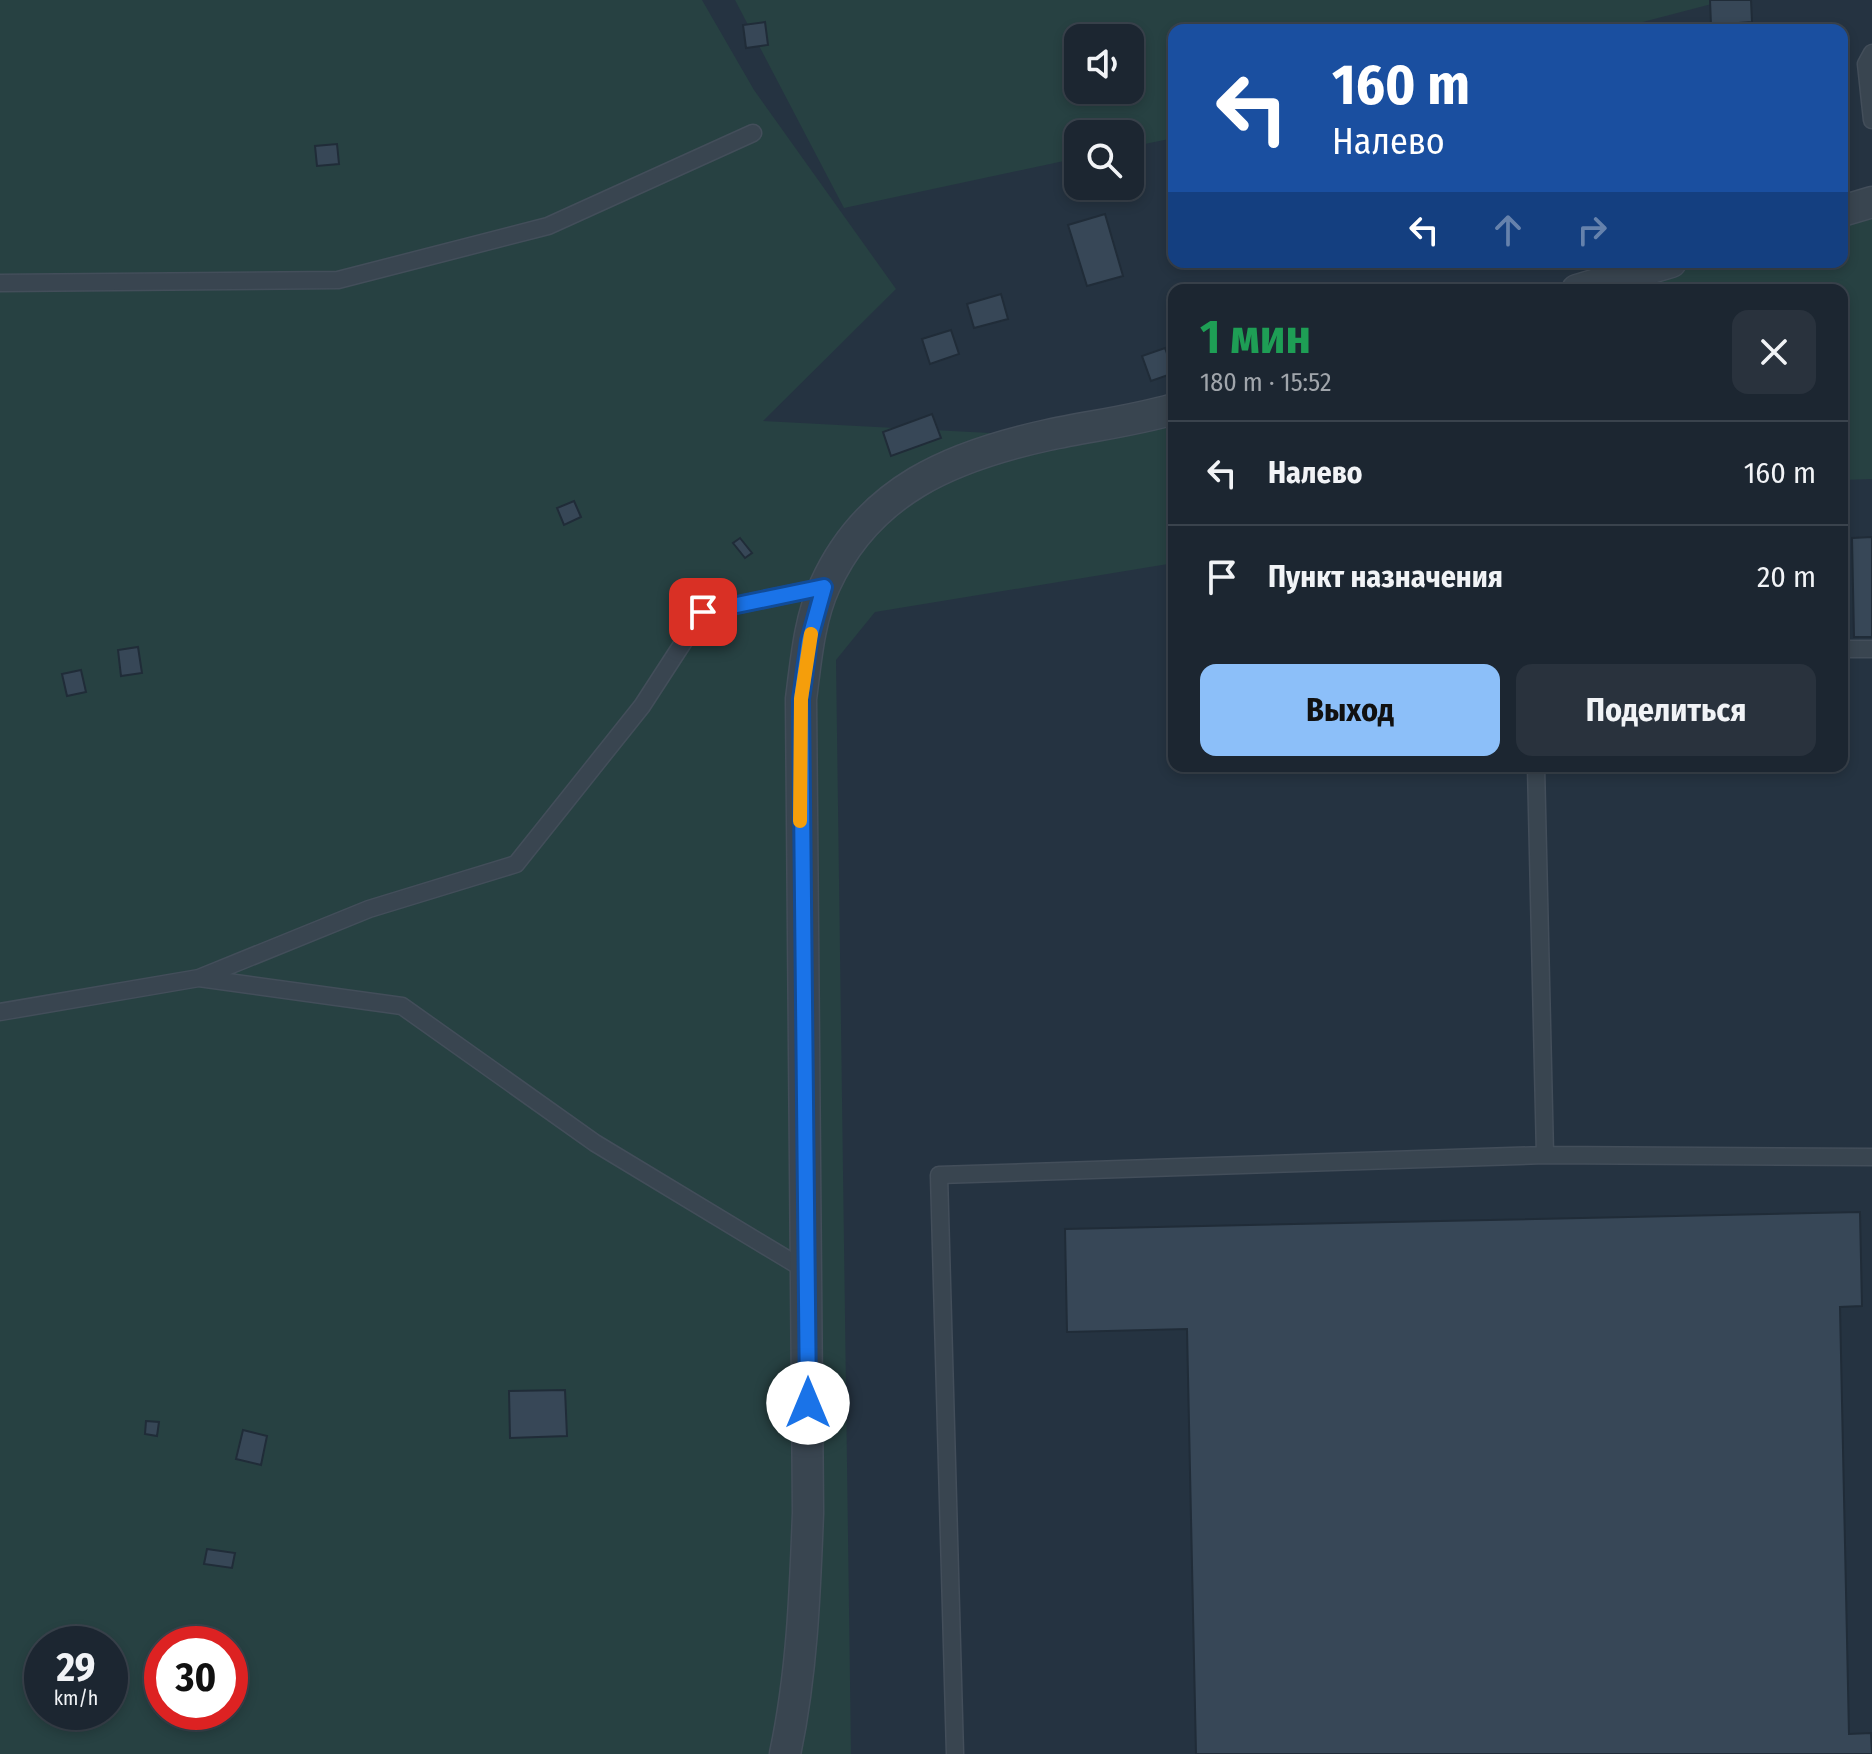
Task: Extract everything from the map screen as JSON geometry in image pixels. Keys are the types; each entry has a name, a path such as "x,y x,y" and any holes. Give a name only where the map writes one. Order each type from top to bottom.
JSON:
{"street":[{"path":"1848,209 1872,202"},
{"path":"1597,284 1651,268"},
{"path":"785,1754 795,1710 803,1622 808,1498 801,699 809,641 824,587 846,546 871,514 908,485 968,458 1045,436 1168,410"}],"lane":[{"path":"1872,53 1866,64 1872,120"},
{"path":"0,283 338,280 548,226 753,133"},
{"path":"0,1012 199,978 369,909 516,864 642,706 703,612 824,587"},
{"path":"1848,649 1872,649"},
{"path":"1536,772 1545,1155"},
{"path":"199,978 402,1006 595,1143 807,1271"},
{"path":"955,1754 939,1175 1545,1155 1872,1157"}],"green space":[{"path":"0,0 702,0 754,90 896,289 763,421 1045,436 1168,410 1168,564 875,612 836,660 851,1754 0,1754"},
{"path":"735,0 1727,0 1635,24 1168,24 1168,139 1144,144 1144,120 1064,120 1064,161 844,208"},
{"path":"1872,202 1872,479 1848,480 1848,284 1597,284 1651,268 1848,268 1848,209"}],"building":[{"path":"1710,0 1751,0 1752,22 1711,24"},
{"path":"765,22 768,45 746,48 743,25"},
{"path":"337,144 339,164 317,166 315,146"},
{"path":"1105,214 1123,276 1087,286 1068,225"},
{"path":"1001,294 1008,319 974,328 967,304"},
{"path":"951,330 959,354 930,364 922,339"},
{"path":"1165,348 1168,375 1151,381 1142,356"},
{"path":"932,414 941,438 891,456 883,432"},
{"path":"574,501 581,517 564,525 557,508"},
{"path":"1872,537 1872,637 1854,637 1852,538"},
{"path":"740,538 752,553 745,558 733,543"},
{"path":"138,647 142,673 121,676 118,650"},
{"path":"81,670 86,692 67,696 62,674"},
{"path":"1860,1212 1862,1306 1840,1307 1849,1734 1871,1733 1872,1754 1196,1754 1187,1329 1067,1332 1065,1229"},
{"path":"565,1390 567,1436 510,1438 509,1391"},
{"path":"146,1421 159,1422 157,1436 145,1434"},
{"path":"243,1430 267,1436 261,1465 236,1459"},
{"path":"207,1549 235,1553 232,1568 204,1564"}],"slow traffic":[{"path":"800,821 801,699 811,634"}],"route":[{"path":"703,612 824,587 809,641 801,699 800,869 808,1403"}]}
